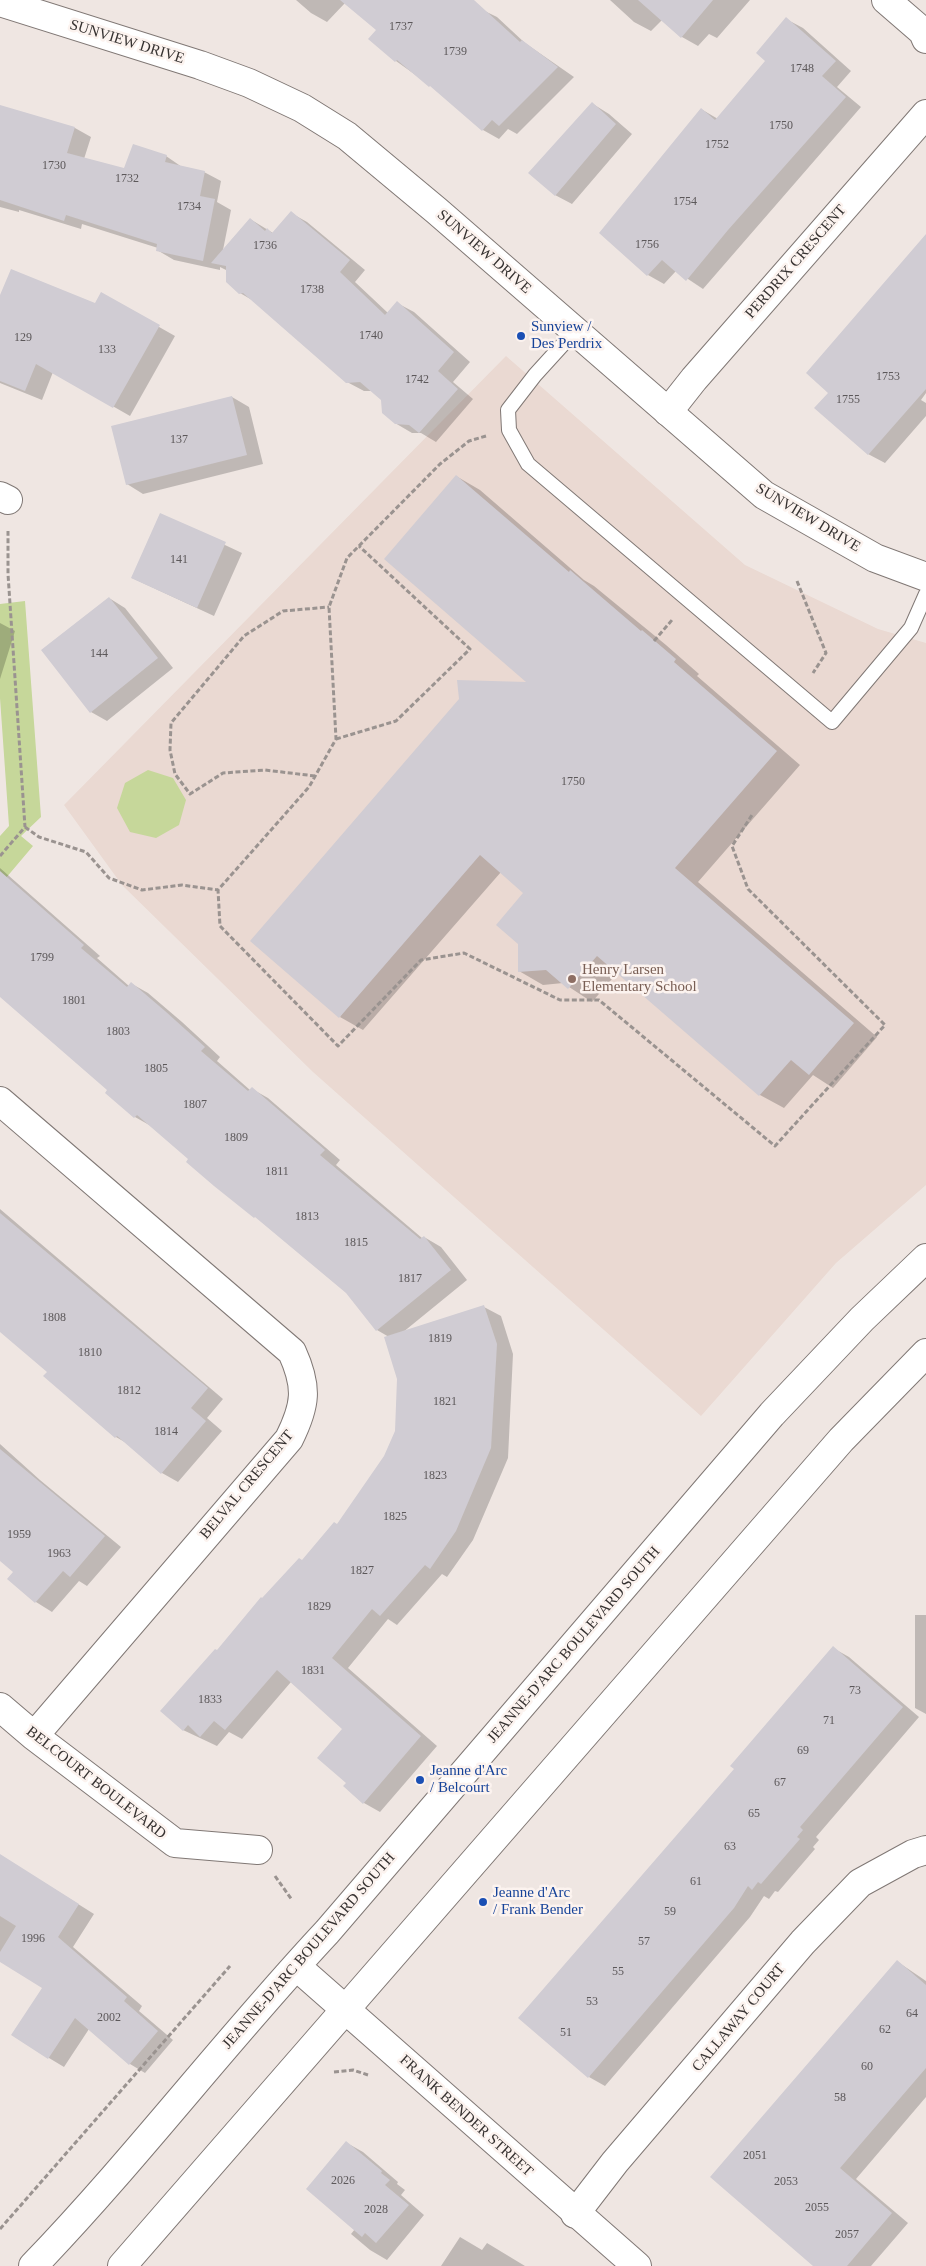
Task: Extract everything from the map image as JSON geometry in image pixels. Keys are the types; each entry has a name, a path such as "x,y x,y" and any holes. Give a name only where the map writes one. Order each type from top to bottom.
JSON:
{"street":[{"path":"886,0 922,32 926,38"},
{"name":"SUNVIEW DRIVE","path":"0,2 200,65 249,83 302,108 347,136 764,495 875,558 926,577"},
{"name":"PERDRIX CRESCENT","path":"668,412 700,372 926,114"},
{"name":"BELVAL CRESCENT","path":"0,1101 292,1352 301,1372 304,1394 300,1417 288,1439 34,1736"},
{"name":"JEANNE-D'ARC BOULEVARD SOUTH","path":"33,2266 334,1925 772,1414 862,1319 926,1258"},
{"path":"122,2266 841,1440 926,1353"},
{"name":"BELCOURT BOULEVARD","path":"0,1707 34,1736 175,1843 258,1850"},
{"name":"CALLAWAY COURT","path":"575,2214 616,2162 796,1950 860,1883 913,1854 926,1850"},
{"name":"FRANK BENDER STREET","path":"296,1966 575,2214 637,2266"}],"lane":[{"path":"575,331 534,374 508,410 509,430 528,464 832,722 911,628 926,594"}],"path":[{"path":"509,430 469,441 440,464 348,558 329,607 336,739 309,787 218,890 220,926 338,1046 421,960 464,953 560,1000 599,1000 775,1146 885,1025 748,889 732,846 752,815"},
{"path":"0,856 25,827 4,498"},
{"path":"336,739 396,721 470,649 359,546"},
{"path":"797,581 826,653 811,676"},
{"path":"315,776 265,770 223,773 190,794 175,774 170,750 171,723 244,636 283,611 329,607"},
{"path":"25,827 39,837 86,852 108,878 142,890 182,885 218,890"},
{"path":"0,2229 230,1966"}],"shaded area":[{"name":"Henry Larsen Elementary School","path":"506,356 745,565 878,629 926,643 926,1185 836,1263 701,1416 313,1072 122,885 64,805"}],"green space":[{"path":"25,601 41,817 21,836 33,846 0,885 0,836 9,826 0,698 0,604"},
{"path":"148,770 173,778 186,800 179,825 156,838 130,832 117,808 125,783"}],"building":[{"path":"340,0 474,0 520,42 522,40 558,67 499,126 492,120 482,131 430,86 397,60 395,62 368,39 376,30"},
{"path":"638,0 713,0 681,38"},
{"path":"786,17 836,61 822,76 846,97 728,230 686,281 662,260 647,276 599,233 701,108 715,120 765,61 756,53"},
{"path":"592,102 616,124 555,196 528,173"},
{"path":"0,105 75,127 67,153 124,168 133,144 167,155 165,162 205,171 200,196 215,199 203,261 156,251 157,244 66,215 64,221 0,200"},
{"path":"291,211 350,260 340,272 385,315 397,301 454,352 438,371 458,389 419,433 409,425 395,424 382,413 381,400 360,382 346,383 243,293 239,294 226,282 226,266 211,263 250,218 265,231 267,228 272,233"},
{"path":"926,234 926,389 868,455 814,408 828,393 806,373"},
{"path":"11,269 95,303 101,292 160,325 113,408 36,364 25,391 0,381 0,295"},
{"path":"232,396 247,455 126,485 111,426"},
{"path":"456,475 569,572 570,570 676,659 674,662 777,751 675,868 854,1023 809,1075 791,1060 759,1096 597,956 568,989 546,970 518,972 518,944 496,925 523,893 480,855 339,1018 250,941 459,699 457,680 526,682 384,559"},
{"path":"160,513 226,542 197,608 131,578"},
{"path":"109,597 158,658 90,713 41,650"},
{"path":"0,871 84,945 81,948 127,987 131,982 205,1047 201,1051 248,1091 252,1087 325,1150 320,1155 420,1239 424,1236 451,1270 376,1331 346,1293 255,1217 214,1186 186,1162 188,1159 137,1115 134,1118 105,1093 107,1090 0,997"},
{"path":"0,1213 208,1388 191,1408 206,1421 161,1474 117,1436 115,1438 43,1376 47,1372 0,1332"},
{"path":"484,1305 497,1344 491,1448 456,1531 430,1569 425,1565 380,1616 372,1609 332,1658 421,1736 363,1804 343,1786 346,1783 317,1758 342,1729 277,1670 225,1730 214,1721 200,1737 188,1725 183,1731 160,1711 215,1649 217,1650 261,1597 299,1558 302,1560 334,1522 337,1524 384,1456 395,1431 397,1379 384,1337"},
{"path":"0,1449 105,1536 70,1577 63,1571 35,1603 7,1579 13,1572 0,1561"},
{"path":"833,1646 903,1707 800,1827 803,1830 797,1837 800,1839 761,1884 758,1882 752,1890 748,1886 734,1908 588,2078 518,2018 734,1769 730,1766"},
{"path":"0,1854 79,1904 58,1937 127,1997 124,2001 158,2031 129,2065 75,2018 48,2059 11,2035 42,1988 0,1962 0,1952 16,1926 0,1916"},
{"path":"897,1960 926,1985 926,2068 840,2168 892,2213 847,2266 813,2266 710,2177"},
{"path":"346,2141 382,2171 381,2173 390,2180 385,2185 409,2205 376,2243 365,2233 362,2237 306,2189"}],"place":[{"name":"Sunview / Des Perdrix","path":"521,336"},
{"name":"Henry Larsen Elementary School","path":"572,979"},
{"name":"Jeanne d'Arc / Belcourt","path":"420,1780"},
{"name":"Jeanne d'Arc / Frank Bender","path":"483,1902"}]}
